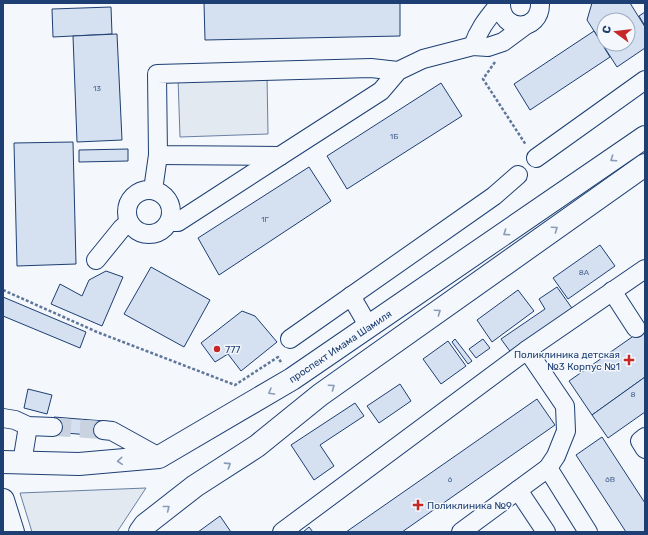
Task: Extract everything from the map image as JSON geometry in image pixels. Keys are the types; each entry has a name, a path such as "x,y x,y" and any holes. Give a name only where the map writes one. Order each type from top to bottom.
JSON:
{"main road":[{"name":"проспект Имама Шамиля","path":"13,463 79,464 159,457 292,379 645,137"},
{"path":"140,532 145,525 195,486 257,446 320,395 645,165"},
{"path":"3,500 13,532"}],"street":[{"path":"501,3 501,9 507,21 520,26 526,25"},
{"path":"473,46 477,34 484,22 501,3"},
{"path":"169,222 178,222 382,91 398,71 423,59 473,46 488,47 503,42 526,25 533,22 540,11 540,3"},
{"path":"152,190 158,155 157,74 371,68 398,71"},
{"path":"536,158 645,80"},
{"path":"158,155 280,156"},
{"path":"290,339 494,196 518,175"},
{"path":"145,190 159,192 169,201 171,215 169,222 160,232 146,234 139,232 133,228 127,216 129,202 133,196 145,190"},
{"path":"96,260 122,228 129,222"},
{"path":"282,532 526,350 645,269"},
{"path":"612,291 636,328"},
{"path":"351,296 369,327"},
{"path":"461,532 548,468 556,456 566,432 565,406 526,350"},
{"path":"3,418 15,420 28,426 53,427"},
{"path":"13,463 28,426"},
{"path":"103,430 112,431 159,457"},
{"path":"645,437 640,441 645,449"},
{"path":"548,468 588,532"},
{"path":"518,490 546,532"}],"path":[{"path":"497,61 483,79 536,158"},
{"path":"3,290 97,332 235,385 278,357 292,379"}],"shaded area":[{"path":"267,75 268,134 180,137 178,78"},
{"path":"146,488 117,532 32,532 20,493"}],"building":[{"path":"204,3 400,3 400,36 205,40"},
{"path":"592,3 630,3 636,12 596,12 596,34 587,20"},
{"path":"111,7 112,34 53,37 52,9"},
{"path":"645,12 645,26 639,16"},
{"path":"636,13 645,27 645,48 617,67 607,52 636,52"},
{"path":"594,31 596,34 596,52 607,52 610,57 530,110 514,84"},
{"path":"117,34 122,140 77,142 73,36"},
{"path":"441,83 462,116 347,189 327,156"},
{"path":"73,142 76,264 17,266 14,143"},
{"path":"128,149 128,161 79,162 79,150"},
{"path":"309,167 331,201 219,275 198,238"},
{"path":"600,245 615,266 568,299 553,278"},
{"path":"151,267 210,300 184,347 124,314"},
{"path":"106,271 123,277 102,326 51,304 60,284 82,296 89,280"},
{"path":"557,287 574,311 512,354 501,339 545,309 539,299"},
{"path":"518,290 534,311 492,342 477,320"},
{"path":"3,297 86,332 80,348 3,316"},
{"path":"242,311 255,316 277,342 241,371 228,354 215,362 201,343"},
{"path":"645,328 645,377 592,415 569,381"},
{"path":"455,339 472,361 468,364 452,342"},
{"path":"483,339 490,348 476,358 469,349"},
{"path":"448,341 466,366 441,384 423,359"},
{"path":"645,377 645,412 608,438 592,415"},
{"path":"400,384 411,401 379,423 367,406"},
{"path":"28,389 52,395 47,414 24,408"},
{"path":"537,399 555,425 402,532 346,532"},
{"path":"355,403 364,416 320,445 334,466 314,480 291,445"},
{"path":"54,417 104,421 102,436 53,432"},
{"path":"602,437 645,503 645,532 626,532 576,455"},
{"path":"220,516 231,532 198,532"},
{"path":"309,527 313,532 303,532"}],"tunnel":[{"path":"53,427 103,430"}],"place":[{"name":"777","path":"217,349"},
{"name":"Поликлиника детская №3 Корпус №1","path":"629,360"},
{"name":"Поликлиника №9","path":"418,505"}]}
